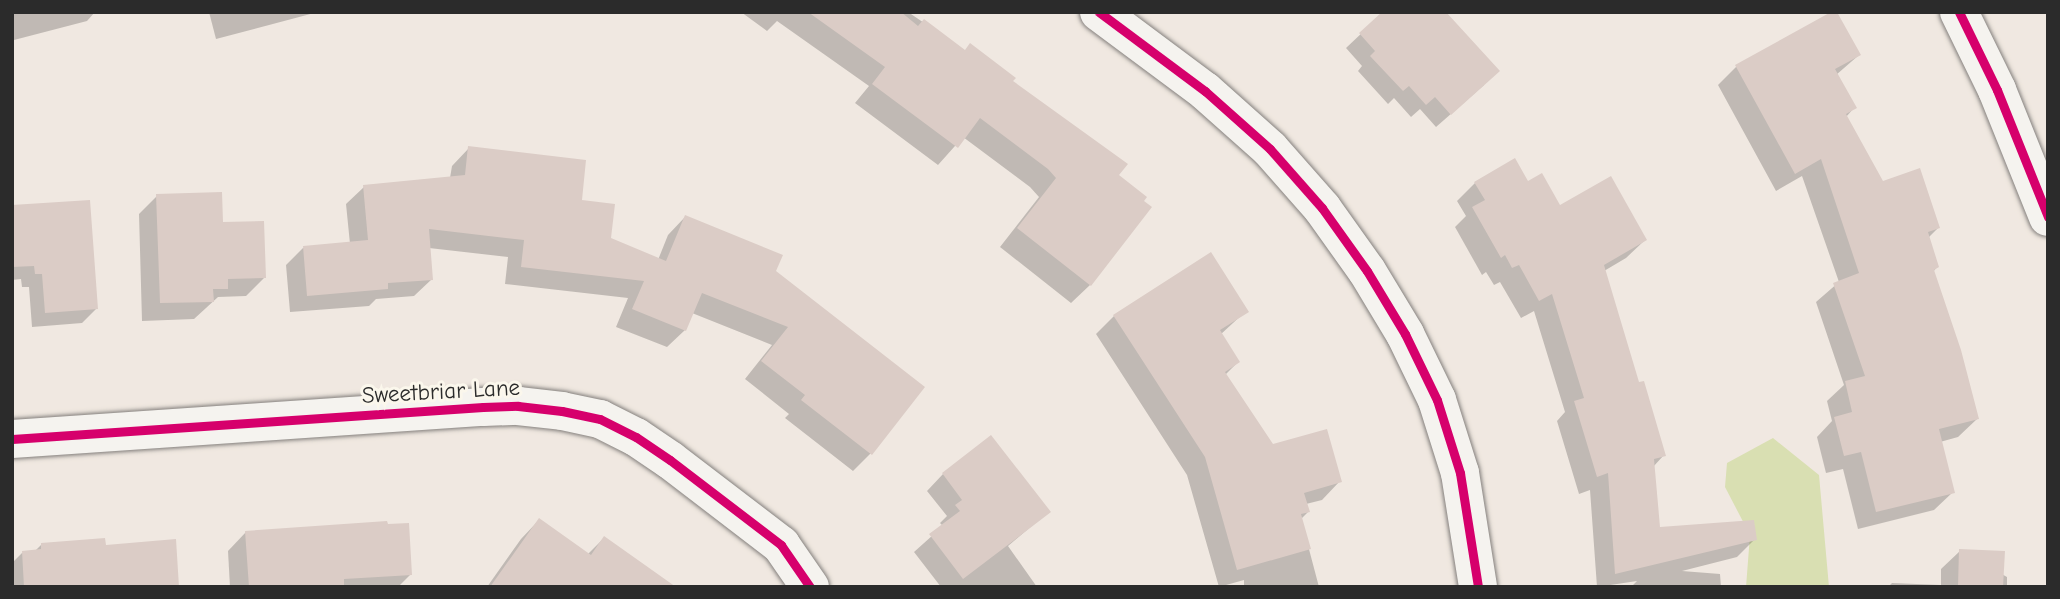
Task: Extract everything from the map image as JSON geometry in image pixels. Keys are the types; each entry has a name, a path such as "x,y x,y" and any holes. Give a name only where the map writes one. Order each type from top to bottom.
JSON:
{"street":[{"path":"1099,12 1205,91 1270,149 1322,208 1367,271 1405,334 1437,400 1460,473 1478,587"},
{"path":"1959,12 1997,90 2048,217"},
{"name":"Sweetbriar Lane","path":"12,439 518,405 562,411 600,419 636,437 670,460 781,545 810,587"}],"green space":[{"path":"1773,438 1819,475 1829,587 1746,587 1750,535 1725,487 1727,463"}],"building":[{"path":"808,12 901,12 918,26 924,19 965,50 970,43 1016,78 1013,81 1128,164 1119,175 1147,197 1144,201 1152,207 1091,286 1017,228 1056,178 1048,169 980,118 958,148 872,84 885,67"},
{"path":"1382,12 1446,12 1500,71 1451,115 1435,97 1426,105 1409,86 1403,91 1370,56 1375,51 1359,33"},
{"path":"1831,12 1837,12 1861,55 1835,69 1857,108 1846,114 1883,181 1920,168 1940,228 1928,232 1939,267 1934,270 1961,350 1979,419 1939,429 1955,493 1876,512 1861,452 1844,456 1834,417 1852,412 1845,381 1865,376 1833,283 1859,273 1821,159 1795,174 1735,65"},
{"path":"468,146 586,160 582,200 615,204 611,238 666,261 685,215 783,255 776,271 925,387 872,455 801,400 805,395 761,361 788,327 702,293 686,331 632,309 644,281 521,267 524,240 429,229 433,280 388,283 388,289 307,296 303,246 368,240 363,185 465,175"},
{"path":"1515,158 1528,181 1542,173 1560,205 1611,176 1647,240 1604,265 1639,382 1644,381 1666,456 1654,459 1660,527 1754,520 1757,540 1615,574 1608,473 1597,477 1574,401 1584,398 1552,294 1539,301 1519,265 1512,268 1505,255 1501,258 1472,207 1485,200 1474,182"},
{"path":"222,192 223,222 264,221 266,278 228,279 228,289 213,289 214,302 160,303 156,194"},
{"path":"90,200 98,309 45,313 42,274 35,274 34,266 12,267 12,205"},
{"path":"1211,252 1249,312 1220,330 1240,362 1225,372 1273,444 1327,429 1342,482 1304,493 1310,512 1301,514 1311,549 1237,570 1205,457 1113,315"},
{"path":"991,435 1051,512 963,579 929,534 960,511 955,505 962,500 942,473"},
{"path":"539,518 591,555 604,536 676,587 490,587"},
{"path":"387,521 388,524 409,523 412,575 344,579 344,587 249,587 245,531"},
{"path":"105,538 106,545 176,539 179,587 24,587 22,551 41,549 41,543"},
{"path":"1959,549 2005,551 2003,587 1958,587"}],"cycle path":[{"path":"1099,12 1205,91 1270,149 1322,208 1367,271 1405,334 1437,400 1460,473 1478,587"},
{"path":"1959,12 1997,90 2048,217"},
{"path":"12,439 483,407 518,406 562,411 600,419 636,437 670,460 781,545 810,587"}]}
